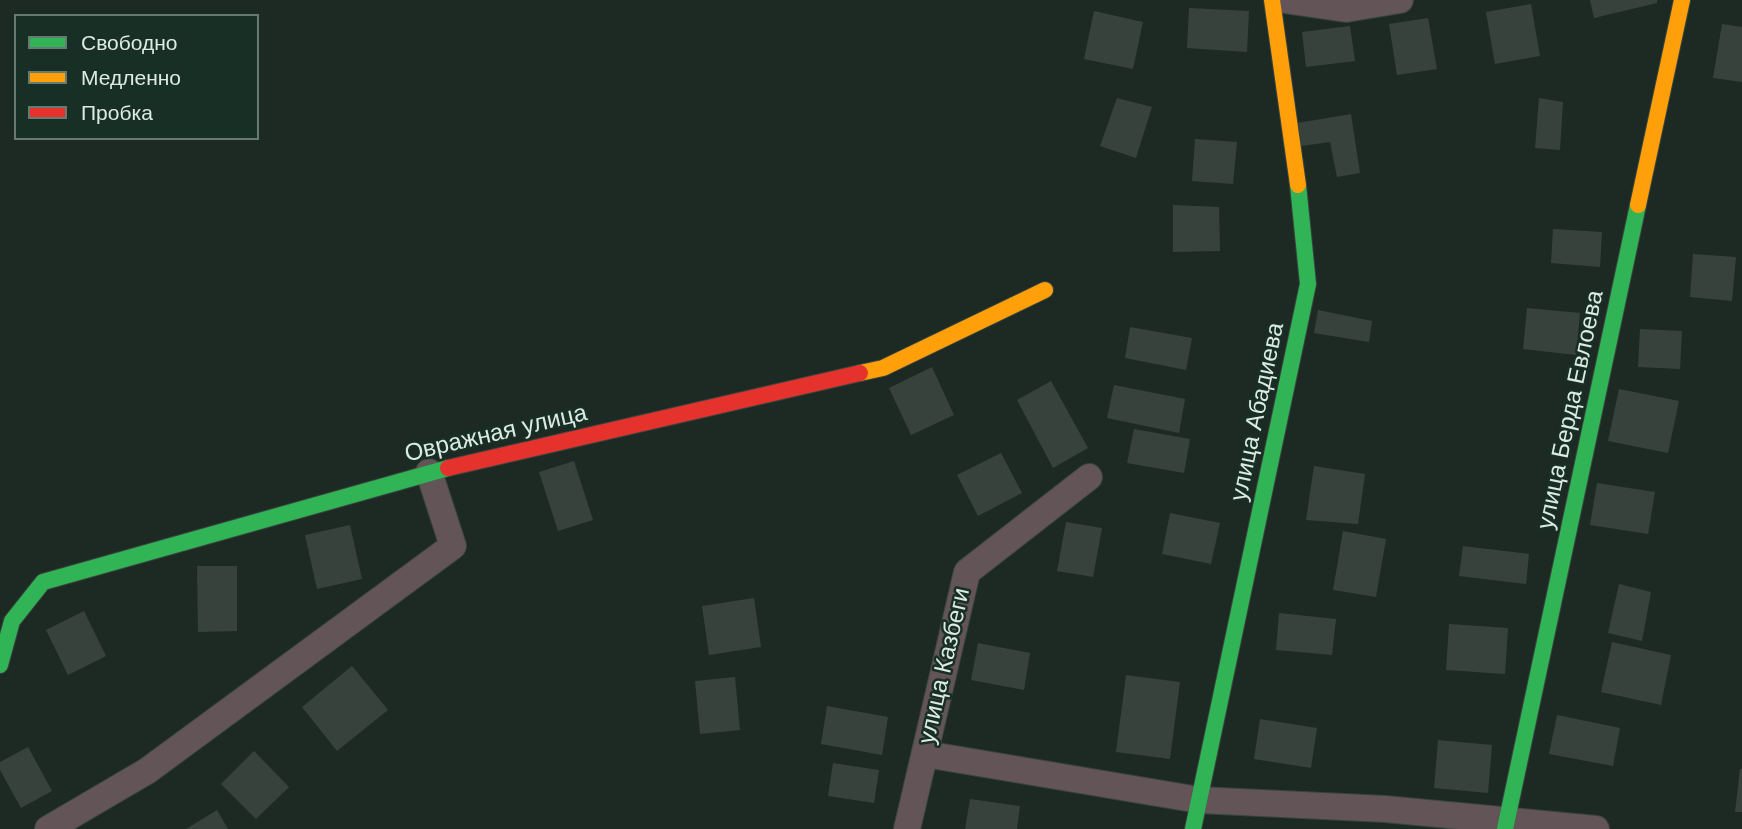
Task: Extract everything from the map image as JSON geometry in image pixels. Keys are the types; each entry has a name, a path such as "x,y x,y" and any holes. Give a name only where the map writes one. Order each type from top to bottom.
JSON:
{"street":[{"name":"улица Абадиева","path":"1194,829 1308,284 1296,162 1272,0"},
{"path":"1284,0 1346,9 1400,0"},
{"name":"улица Берда Евлоева","path":"1506,824 1682,0"},
{"name":"Овражная улица","path":"0,665 12,621 43,582 429,472 883,368 1045,290"},
{"path":"48,829 147,771 453,546 429,472"},
{"name":"улица Казбеги","path":"907,829 967,572 1089,477"},
{"path":"925,754 1199,800 1385,809 1506,824 1597,829"}],"building":[{"path":"1590,0 1657,0 1657,3 1594,18"},
{"path":"1531,4 1540,56 1495,64 1486,12"},
{"path":"1189,8 1249,11 1247,52 1187,48"},
{"path":"1094,11 1143,22 1133,69 1084,59"},
{"path":"1428,18 1437,69 1397,75 1389,24"},
{"path":"1722,24 1742,27 1742,82 1713,78"},
{"path":"1350,26 1355,61 1306,67 1302,32"},
{"path":"1117,98 1152,107 1136,158 1100,146"},
{"path":"1539,98 1563,102 1560,150 1535,148"},
{"path":"1351,114 1360,173 1337,177 1330,142 1301,146 1297,123"},
{"path":"1195,139 1237,142 1233,184 1192,181"},
{"path":"1173,205 1219,207 1220,251 1173,252"},
{"path":"1553,229 1602,232 1600,267 1551,263"},
{"path":"1693,254 1736,257 1732,301 1690,297"},
{"path":"1527,308 1580,313 1576,355 1523,349"},
{"path":"1318,310 1372,321 1369,342 1314,333"},
{"path":"1130,327 1192,338 1186,370 1125,358"},
{"path":"1640,329 1682,331 1680,369 1638,367"},
{"path":"932,367 954,415 911,435 889,388"},
{"path":"1051,381 1088,448 1053,468 1017,400"},
{"path":"1114,385 1185,399 1179,433 1107,418"},
{"path":"1619,389 1679,401 1668,453 1608,441"},
{"path":"1134,429 1190,439 1184,473 1127,463"},
{"path":"1001,453 1022,493 978,516 957,475"},
{"path":"574,461 593,520 558,531 539,472"},
{"path":"1314,466 1365,474 1358,524 1306,520"},
{"path":"1597,483 1655,492 1648,534 1590,525"},
{"path":"1170,513 1220,523 1211,564 1162,554"},
{"path":"1066,522 1102,528 1093,577 1057,571"},
{"path":"350,525 362,579 317,589 305,535"},
{"path":"1343,531 1386,539 1376,597 1333,590"},
{"path":"1463,546 1529,554 1526,584 1459,576"},
{"path":"197,566 237,566 237,631 198,632"},
{"path":"1619,584 1651,592 1642,641 1608,633"},
{"path":"754,598 761,647 709,655 702,606"},
{"path":"84,611 106,656 68,675 46,630"},
{"path":"1279,613 1336,619 1332,655 1276,650"},
{"path":"1449,624 1508,628 1505,674 1446,670"},
{"path":"1612,642 1671,655 1661,705 1601,692"},
{"path":"978,643 1030,653 1024,690 971,680"},
{"path":"352,666 388,710 337,751 302,707"},
{"path":"1126,675 1180,682 1170,759 1116,752"},
{"path":"735,677 740,730 700,734 695,681"},
{"path":"827,706 888,717 882,755 821,744"},
{"path":"1557,715 1620,728 1613,766 1549,754"},
{"path":"1260,719 1317,728 1311,768 1254,759"},
{"path":"1438,740 1492,745 1488,793 1434,788"},
{"path":"28,747 52,791 21,808 0,770 0,762"},
{"path":"254,751 289,787 256,819 221,784"},
{"path":"833,763 879,770 874,803 828,796"},
{"path":"1740,769 1742,812 1735,812"},
{"path":"970,799 1020,806 1017,829 965,829"},
{"path":"217,810 228,829 186,829"}],"traffic: fast":[{"path":"1193,829 1308,284 1298,185"},
{"path":"1505,829 1638,205"},
{"path":"0,665 12,621 43,582 448,468"}],"traffic: slow":[{"path":"1272,0 1298,185"},
{"path":"1638,205 1682,0"},
{"path":"860,373 883,368 1045,290"}],"traffic: jam":[{"path":"448,468 860,373"}]}
